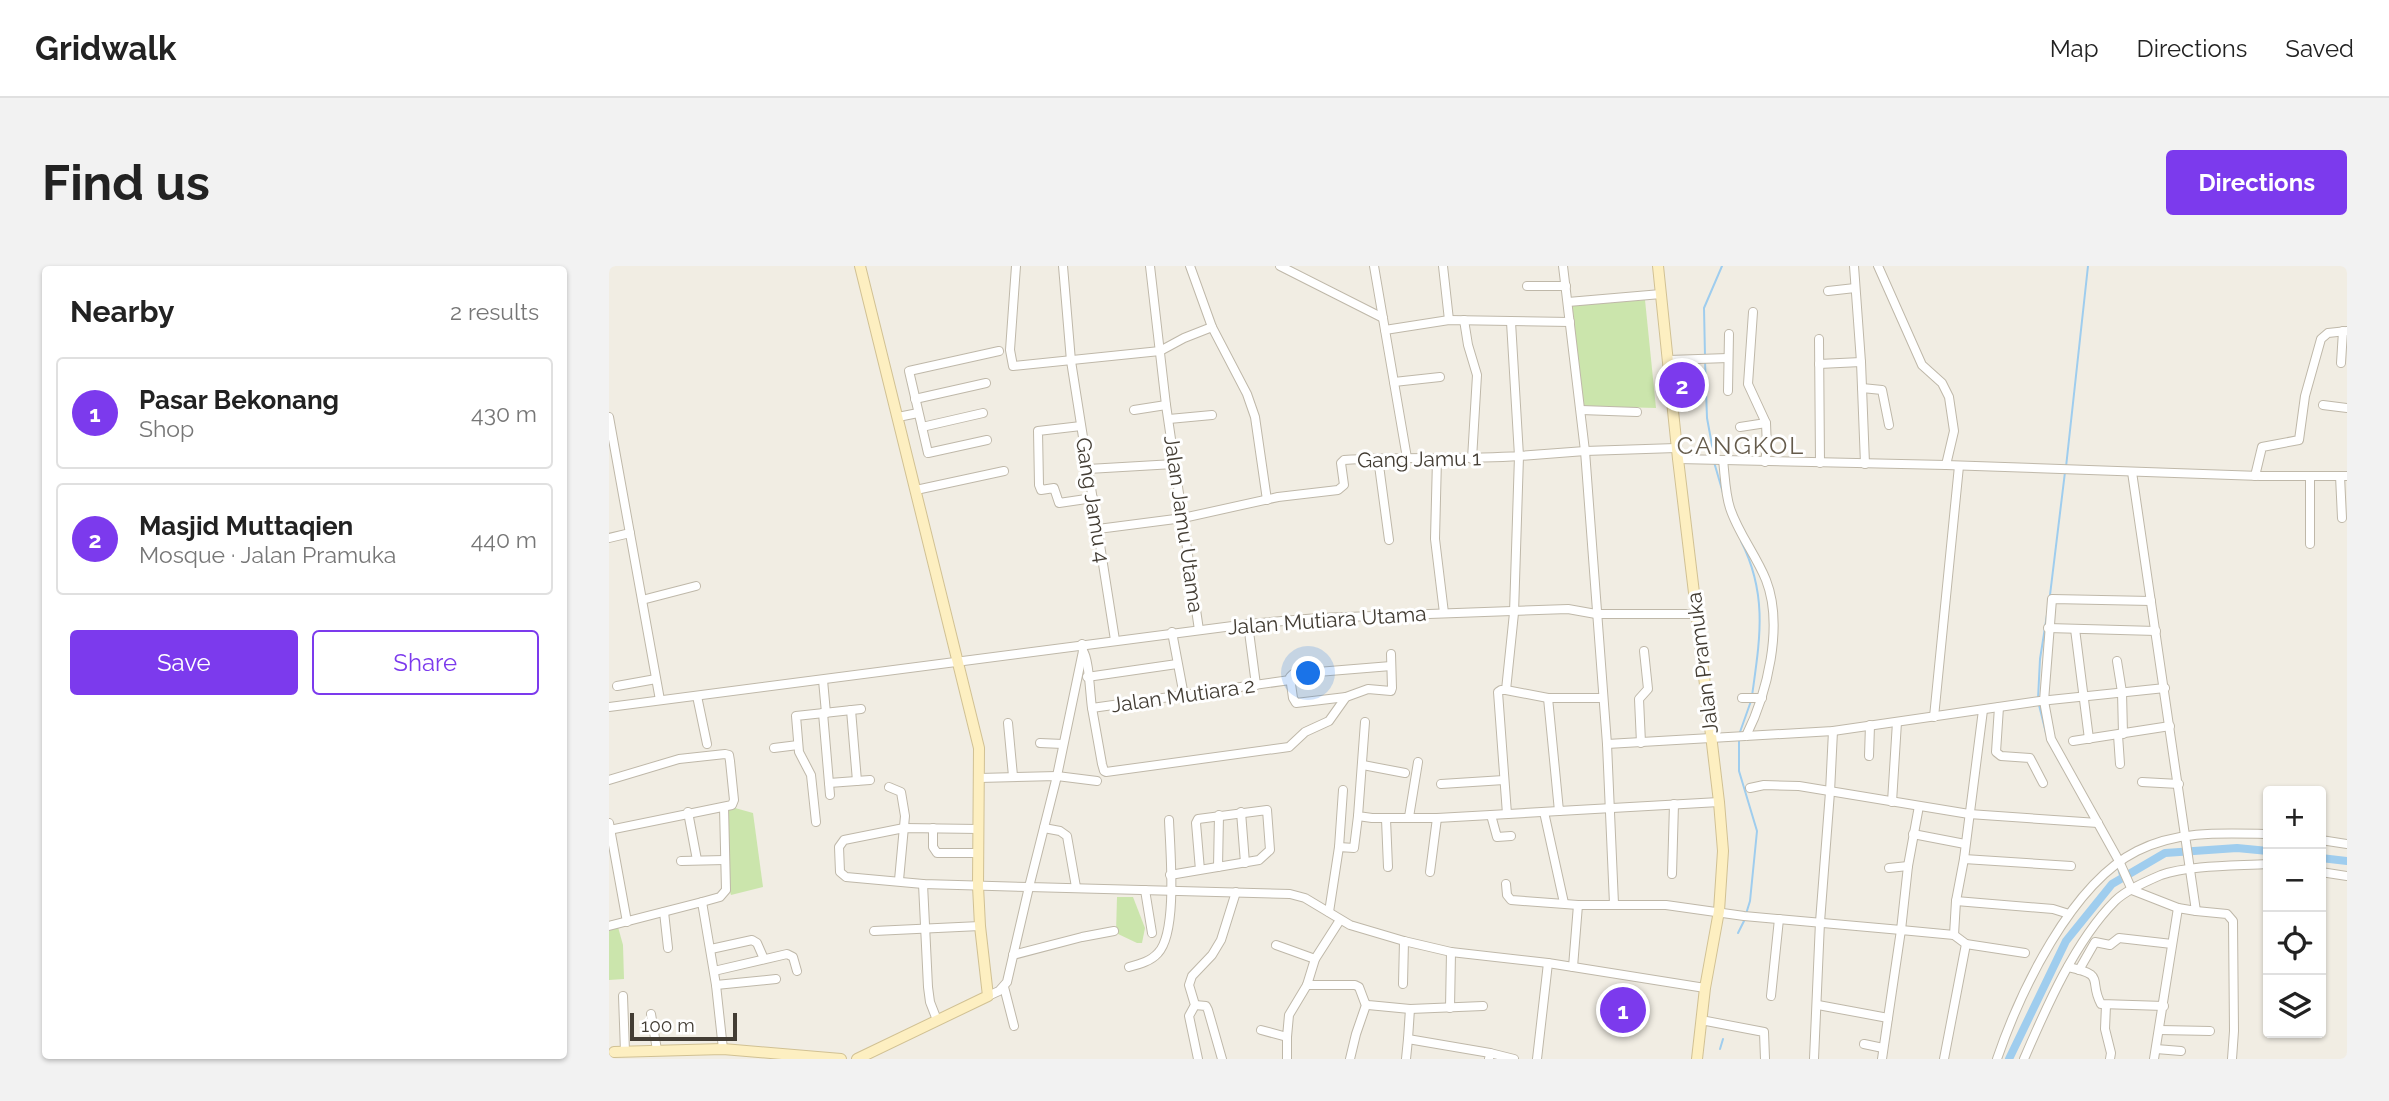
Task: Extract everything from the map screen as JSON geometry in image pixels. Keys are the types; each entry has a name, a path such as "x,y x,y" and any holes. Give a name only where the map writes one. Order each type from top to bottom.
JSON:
{"street":[{"path":"860,266 979,748 978,886 988,996"},
{"path":"1016,266 1010,360 1013,366 1160,351 1212,327"},
{"name":"Gang Jamu 4","path":"1063,266 1071,361 1115,640"},
{"name":"Jalan Jamu Utama","path":"1150,266 1166,405 1199,630"},
{"path":"1190,266 1212,327 1247,394 1255,417 1268,500"},
{"path":"1280,266 1383,318"},
{"path":"1374,266 1407,458"},
{"path":"1443,266 1449,320"},
{"path":"1563,266 1585,451 1607,744 1614,904"},
{"name":"Jalan Pramuka","path":"1658,266 1723,851 1719,911 1705,988 1697,1059"},
{"path":"1854,266 1865,464"},
{"path":"1878,266 1922,365 1942,383 1949,397 1954,431 1946,465"},
{"path":"1527,286 1566,286"},
{"path":"1828,291 1855,288"},
{"path":"1568,302 1661,294"},
{"path":"1753,312 1748,384 1766,423 1765,462"},
{"path":"1385,330 1449,320 1570,322"},
{"path":"1464,320 1477,375 1472,459"},
{"path":"1506,690 1514,613 1519,456 1511,322"},
{"path":"2255,476 2262,447 2299,440 2305,396 2321,339 2327,333 2345,331 2341,363"},
{"path":"1728,391 1729,334"},
{"path":"1819,339 1820,463"},
{"path":"986,440 928,453 909,371 999,351"},
{"path":"1669,360 1728,358"},
{"path":"1819,363 1861,362"},
{"path":"1394,382 1440,377"},
{"path":"915,399 986,383"},
{"path":"1862,388 1882,390 1889,425"},
{"path":"1133,410 1166,405"},
{"path":"2323,405 2347,408"},
{"path":"1581,411 1637,412"},
{"path":"898,417 918,413"},
{"path":"922,427 982,413"},
{"name":"Jalan Jamu Utama","path":"1169,419 1212,415"},
{"path":"609,417 660,700"},
{"path":"1740,426 1766,423"},
{"path":"1081,426 1038,431 1039,485 1041,490 1054,488 1059,503 1093,498"},
{"name":"Gang Jamu 1","path":"1098,529 1183,519 1268,500 1338,490 1344,485 1342,461 1378,458 1472,459 1585,451 1677,454 1716,460 1765,462 1946,465 2255,476 2343,476"},
{"path":"1378,458 1389,540"},
{"path":"1437,459 1435,539 1444,613"},
{"path":"1716,460 1730,509 1757,559 1773,604 1772,640 1762,698 1742,737"},
{"path":"1089,469 1174,464"},
{"path":"1934,717 1959,466"},
{"path":"916,490 1004,471"},
{"path":"2132,472 2192,867 2196,911"},
{"path":"2342,518 2343,476"},
{"path":"2310,477 2310,544"},
{"path":"609,538 630,533"},
{"path":"642,600 696,586"},
{"path":"2151,601 2052,599 2040,702 2051,739 2120,862 2132,889 2178,908 2228,914 2233,920 2232,1059"},
{"name":"Jalan Mutiara Utama","path":"609,707 1082,648 1115,640 1248,624 1444,613 1568,610 1596,614 1697,614"},
{"path":"1248,624 1256,685"},
{"path":"2048,628 2156,631"},
{"path":"2075,629 2089,738"},
{"path":"1172,632 1184,696"},
{"path":"857,1059 988,996 1004,987 1007,982 1057,776 1082,648"},
{"name":"Jalan Mutiara 2","path":"1082,648 1088,659 1087,677 1092,708 1290,680 1293,674 1391,666"},
{"path":"1641,743 1639,699 1648,689 1644,651"},
{"path":"1290,680 1296,703 1346,697 1368,689 1391,691 1391,654"},
{"path":"2116,662 2122,692 2120,764"},
{"path":"1087,677 1178,664"},
{"path":"617,685 656,679"},
{"path":"823,680 830,795"},
{"path":"1607,744 1832,731 2083,696 2165,688"},
{"path":"1507,814 1497,699 1500,690 1548,698 1602,698"},
{"path":"697,696 707,744"},
{"path":"1092,708 1102,764 1106,772 1289,747 1305,732 1329,721 1346,697"},
{"path":"1548,698 1559,811"},
{"path":"1742,698 1762,698"},
{"path":"1999,708 1996,752 2001,756 2030,758 2043,783"},
{"path":"816,822 811,775 801,757 796,716 861,709"},
{"path":"851,710 857,781"},
{"path":"1954,935 1956,901 1983,710"},
{"path":"1339,847 1354,848 1365,722"},
{"path":"1892,802 1897,722"},
{"path":"1008,723 1013,776"},
{"path":"1869,756 1870,725"},
{"path":"2073,741 2171,726"},
{"path":"1814,1059 1819,922 1830,792 1832,731"},
{"path":"1040,743 1063,744"},
{"path":"775,748 798,745"},
{"path":"609,780 661,763 729,755 734,800 732,805 609,828 627,922"},
{"path":"1409,817 1418,762"},
{"path":"1363,765 1405,773"},
{"path":"979,778 1057,776 1097,781"},
{"path":"829,783 870,780"},
{"path":"1441,784 1504,780"},
{"path":"2142,782 2179,784"},
{"path":"1750,788 1791,785 1969,814 2098,823"},
{"path":"889,786 901,792 905,816 899,880"},
{"path":"1329,912 1339,847 1343,790"},
{"path":"1358,816 1386,819 1437,818 1719,802"},
{"path":"1672,874 1674,804"},
{"path":"1882,1059 1908,866 1919,806"},
{"path":"609,926 724,894 724,807"},
{"path":"1170,875 1245,863 1259,860 1270,850 1268,813 1265,809 1198,819 1196,823 1200,870"},
{"path":"1241,812 1245,863"},
{"path":"1544,812 1564,903"},
{"path":"688,813 697,860"},
{"path":"1218,867 1219,815"},
{"path":"1491,815 1497,837 1511,836"},
{"path":"1430,872 1437,818"},
{"path":"1386,819 1388,867"},
{"path":"1129,967 1158,954 1165,943 1171,890 1169,820"},
{"path":"979,829 904,828 844,840 839,847 842,876 923,884 1290,894 1305,898 1350,925 1404,941 1451,951 1548,963 1705,988"},
{"path":"933,828 933,847 937,853 978,853"},
{"path":"1044,828 1060,831 1067,836 1076,887"},
{"path":"1913,834 1965,844"},
{"path":"1997,1059 2024,991 2069,914 2112,867 2139,850 2187,837 2263,834"},
{"path":"2326,841 2347,844"},
{"path":"1964,859 2071,866"},
{"path":"681,861 725,860"},
{"path":"2024,1059 2058,983 2098,921 2117,899 2163,875 2192,867 2263,864"},
{"path":"1889,868 1908,866"},
{"path":"2326,873 2347,876"},
{"path":"923,884 930,1002 937,1020"},
{"path":"1506,884 1507,895 1511,900 1578,905 1666,905 1748,916 1954,935 1966,944 2025,953"},
{"path":"1146,890 1152,933"},
{"path":"1198,1059 1189,1016 1195,1005 1189,985 1192,976 1212,955 1221,940 1236,892"},
{"path":"1956,901 2053,909 2069,914"},
{"path":"702,902 716,985 716,1053"},
{"path":"1573,967 1578,905"},
{"path":"2154,1059 2178,908"},
{"path":"664,912 668,948"},
{"path":"1771,996 1779,919"},
{"path":"1287,1059 1289,1015 1307,985 1315,959 1341,920"},
{"path":"874,930 980,926"},
{"path":"1013,955 1114,931"},
{"path":"2079,970 2095,942 2110,945 2119,939 2172,944"},
{"path":"711,949 752,940 757,943 764,959"},
{"path":"1403,984 1404,941"},
{"path":"1944,1059 1966,944"},
{"path":"1276,945 1315,959"},
{"path":"1450,1008 1451,951"},
{"path":"714,971 790,955 797,971"},
{"path":"1537,1059 1548,963"},
{"path":"2068,967 2093,976 2099,1002 2106,1005 2164,1006"},
{"path":"716,985 776,979"},
{"path":"1307,985 1359,987 1366,1005 1350,1059"},
{"path":"1004,987 1014,1026"},
{"path":"623,996 619,1053 716,1053 841,1059"},
{"path":"1195,1005 1206,1006 1222,1059"},
{"path":"1366,1005 1410,1009 1483,1006"},
{"path":"1818,1005 1888,1018"},
{"path":"2106,1005 2105,1029 2110,1059"},
{"path":"1406,1059 1410,1009"},
{"path":"650,1014 654,1053"},
{"path":"1701,1020 1764,1032 1765,1059"},
{"path":"1261,1030 1287,1037"},
{"path":"2160,1030 2210,1031"},
{"path":"1408,1039 1514,1059"},
{"path":"1864,1044 1883,1048"},
{"path":"2156,1049 2181,1051"}],"green space":[{"path":"1645,300 1656,408 1584,406 1571,305"},
{"path":"735,808 753,813 763,887 731,895 728,886 727,810"},
{"path":"1117,897 1133,897 1145,928 1142,943 1116,933"},
{"path":"618,927 623,945 624,979 609,980 609,929"}],"waterway":[{"path":"1705,356 1704,308 1722,266"},
{"path":"2066,467 2088,266"},
{"path":"1705,361 1707,418 1714,456"},
{"path":"1714,462 1723,493"},
{"path":"2050,595 2065,472"},
{"path":"1741,541 1755,580 1760,617 1752,696"},
{"path":"2038,699 2040,659 2047,615"},
{"path":"1740,732 1751,701"},
{"path":"2039,705 2046,733"},
{"path":"1739,741 1739,771 1757,831 1750,901 1746,914"},
{"path":"2052,748 2063,768"},
{"path":"2009,1059 2066,941 2112,884 2165,853 2237,848 2263,851"},
{"path":"2326,859 2347,861"},
{"path":"2118,868 2121,879"},
{"path":"1738,933 1745,919"},
{"path":"1720,1049 1723,1039"}],"place":[{"name":"Masjid Muttaqien","path":"1682,385"},
{"name":"Pasar Bekonang","path":"1623,1010"}],"district":[{"name":"CANGKOL","path":"1741,445"}]}
